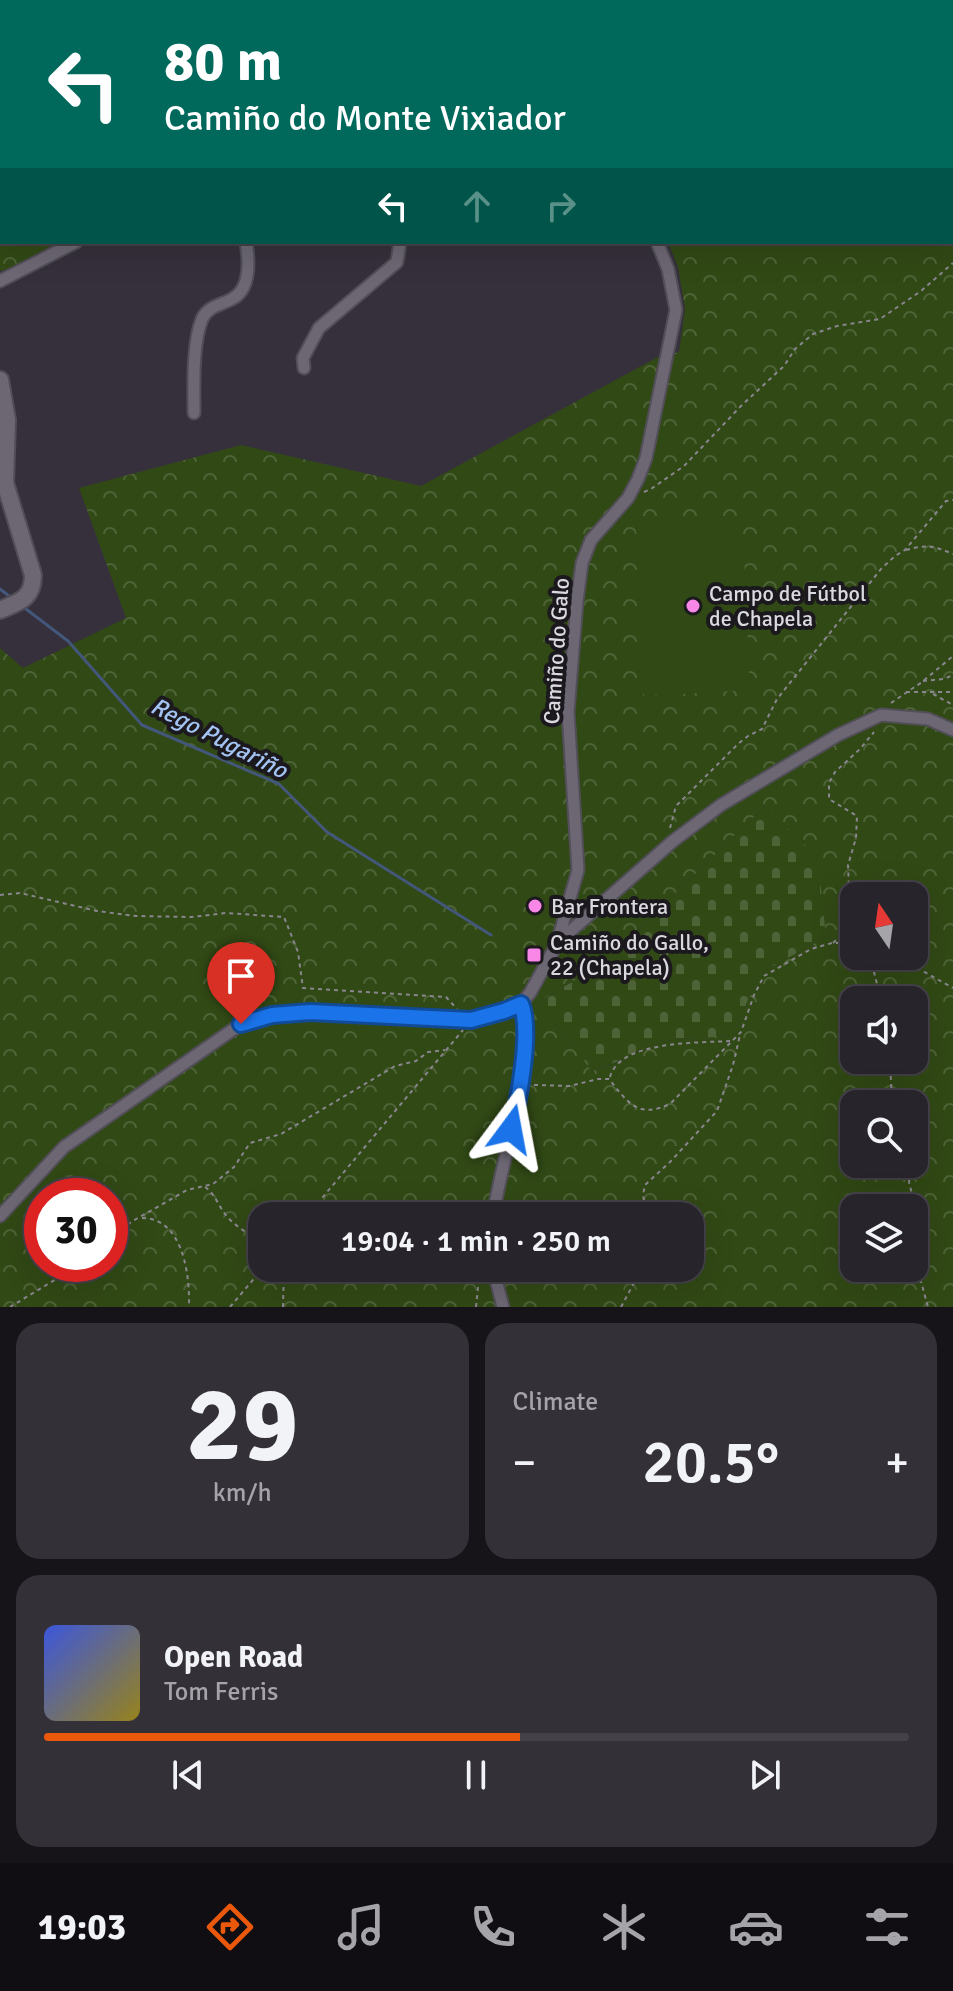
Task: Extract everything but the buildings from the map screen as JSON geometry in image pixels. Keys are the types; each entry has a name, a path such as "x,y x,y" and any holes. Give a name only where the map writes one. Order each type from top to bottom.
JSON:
{"street":[{"path":"0,281 72,244"},
{"path":"194,413 195,353 203,318 211,308 237,297 244,286 249,260 246,244"},
{"path":"304,368 303,358 319,328 397,262 400,244"},
{"name":"Camiño do Galo","path":"558,942 578,870 568,712 582,563 591,540 628,498 646,458 676,310 668,269 658,244"},
{"path":"0,380 7,420 5,483 33,575 33,587 24,600 0,610"},
{"path":"0,1216 64,1147 241,1024 272,1015 310,1012 467,1020 521,1004 558,942 673,841 721,805 825,742 881,715 928,719 953,730"},
{"path":"495,1202 518,1107 525,1032 521,1004"},
{"path":"497,1282 503,1307"}],"path":[{"path":"628,498 651,489 684,466 813,334 837,326 880,319 921,291 953,263"},
{"path":"905,550 946,501 953,500"},
{"path":"673,841 670,827 676,806 738,744 762,729 777,699 881,569 905,550 921,546 935,546 953,554"},
{"path":"832,943 845,932 848,865 856,838 857,816 829,799 829,783 835,772 874,731 889,705 953,656"},
{"path":"922,682 953,675"},
{"path":"906,692 953,692"},
{"path":"932,693 953,705"},
{"path":"0,895 20,893 97,911 136,916 192,917 226,913 284,917 298,952 303,988 446,997 467,1020 466,1027 319,1202"},
{"path":"644,1202 645,1185 717,1111 741,1032 764,976 811,949 840,943"},
{"path":"921,970 953,988"},
{"path":"609,1079 633,1106 641,1111 657,1110 670,1104 741,1032"},
{"path":"609,1079 612,1069 652,1048 732,1041"},
{"path":"128,1225 187,1190 213,1184 225,1176 250,1143 281,1134 395,1066 416,1061 428,1052 447,1049"},
{"path":"521,1083 570,1086 609,1079"},
{"path":"204,1187 212,1192 225,1214 248,1235"},
{"path":"141,1218 154,1218 167,1226 178,1241 188,1280 189,1307"},
{"path":"10,1307 51,1282"},
{"path":"230,1307 251,1282"},
{"path":"283,1307 284,1282"},
{"path":"476,1307 479,1282"},
{"path":"621,1307 634,1282"},
{"path":"921,1282 928,1307"}],"green space":[{"path":"0,244 54,244 11,268 0,271"},
{"path":"669,244 953,244 953,1307 0,1307 0,648 23,668 126,618 79,488 241,445 421,486 656,358 679,352 685,309 678,267","holes":["765,806 826,937 760,973 732,1036 662,1042 592,1071 574,1045 539,1006 543,999 603,964"]},
{"name":"Campo de Fútbol de Chapela","path":"742,516 750,690 644,696 636,521"},
{"path":"765,806 818,858 826,937 760,973 732,1036 662,1042 591,1071 574,1045 539,1006 543,999 603,964"}],"waterway":[{"name":"Rego Pugariño","path":"0,589 9,596"},
{"name":"Rego Pugariño","path":"26,609 68,641 142,725 279,784 327,832 491,935"}],"place":[{"name":"Campo de Fútbol de Chapela","path":"693,606"},
{"name":"Bar Frontera","path":"535,906"},
{"name":"Camiño do Gallo, 22 (Chapela)","path":"534,955"}],"route":[{"path":"241,1024 272,1015 310,1012 471,1020 521,1004 525,1032 521,1083 511,1129"}]}
